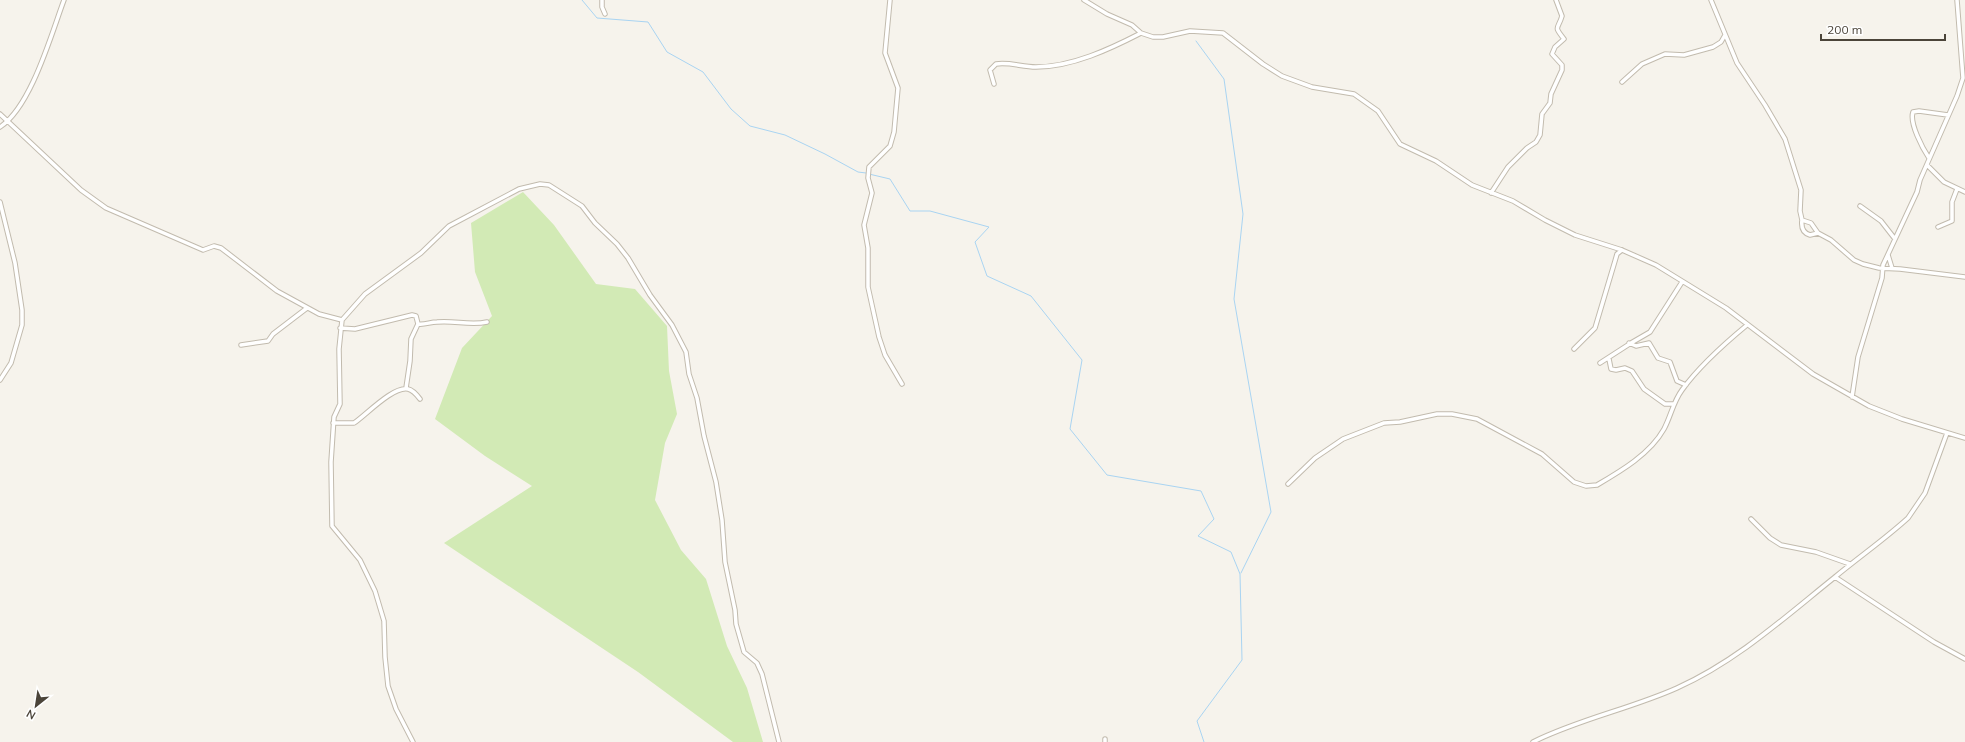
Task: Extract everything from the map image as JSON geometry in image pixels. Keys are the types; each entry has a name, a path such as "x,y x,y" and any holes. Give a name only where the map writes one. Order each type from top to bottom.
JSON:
{"street":[{"path":"0,127 7,122 24,101 64,0"},
{"path":"602,0 602,7 605,14"},
{"path":"890,0 885,53 898,88 894,132 890,146 869,167 868,178 872,193 864,225 868,248 868,287 879,337 887,360 902,384"},
{"path":"1084,0 1107,14 1132,25 1141,32 1158,37 1190,31 1223,33 1263,64 1282,76 1312,87 1348,92 1361,98 1378,111 1400,144 1436,162 1480,189 1513,201 1545,220 1575,235 1622,250 1649,261 1716,302 1804,369 1869,406 1897,418 1965,438"},
{"path":"1491,193 1508,167 1527,148 1536,142 1540,135 1542,114 1550,103 1551,94 1562,70 1562,65 1552,54 1555,47 1564,40 1557,30 1557,26 1562,16 1556,0"},
{"path":"1711,0 1737,63 1785,139 1800,190 1802,228 1805,233 1810,236 1818,233"},
{"path":"1852,397 1858,357 1882,278 1882,269 1917,192 1929,158 1964,78 1957,0"},
{"path":"994,84 990,70 996,64 1018,64 1037,67 1062,64 1093,56 1141,32"},
{"path":"1622,82 1642,64 1665,54 1684,55 1713,47 1721,42 1725,35"},
{"path":"1929,158 1918,138 1912,115 1914,112 1919,111 1948,115"},
{"path":"0,114 81,190 106,208 203,250 214,246 221,248 277,291 319,314 342,320"},
{"path":"1927,165 1944,182 1965,192"},
{"path":"413,742 396,709 388,686 385,657 384,621 376,591 360,560 332,526 331,462 333,423 340,404 340,328 342,320 364,294 421,253 449,226 519,188 540,184 549,185 582,206 595,223 617,244 628,258 650,295 672,325 684,347 716,482 722,520 724,562 735,607 736,624 744,652 757,663 762,674 779,742"},
{"path":"1938,227 1952,221 1952,202 1957,189"},
{"path":"0,202 15,263 22,310 22,325 11,363 0,380"},
{"path":"1860,206 1880,221 1895,239"},
{"path":"1802,220 1811,223 1818,233 1831,240 1859,262 1882,269 1892,268 1965,277"},
{"path":"1574,349 1595,328 1614,261 1622,250"},
{"path":"1888,255 1892,268"},
{"path":"1600,364 1609,359 1629,343 1650,332 1682,282"},
{"path":"241,345 268,341 273,334 307,308"},
{"path":"340,328 355,329 412,315 416,316 418,324 411,339 410,361 406,388"},
{"path":"418,324 437,322 478,324 487,322"},
{"path":"1288,484 1315,458 1343,439 1384,423 1400,422 1437,414 1452,414 1482,421 1542,454 1574,482 1586,486 1597,485 1650,448 1665,428 1673,404 1686,385 1725,343 1747,325"},
{"path":"1629,343 1636,346 1649,343 1658,358 1672,364 1677,381 1686,385"},
{"path":"1609,359 1611,368 1616,370 1625,368 1632,371 1644,389 1665,404 1673,404"},
{"path":"333,423 354,423 371,411 387,396 406,388 411,390 420,399"},
{"path":"1533,742 1563,727 1660,695 1716,668 1754,642 1898,527 1918,506 1931,481 1947,433"},
{"path":"1751,519 1770,538 1781,545 1816,552 1850,564"},
{"path":"1835,577 1934,642 1965,659"}],"green space":[{"path":"523,192 554,225 596,284 635,289 667,326 669,371 677,414 665,443 655,500 681,550 706,579 727,646 747,688 763,742 733,742 638,672 444,543 532,486 485,456 435,419 462,348 492,316 475,272 471,223"}],"waterway":[{"path":"582,0 597,18 648,22 667,52 703,72 731,109 750,126 785,135 858,172 866,173"},
{"path":"1196,41 1224,79 1243,214 1234,299 1271,512 1241,573"},
{"path":"869,174 890,179 910,211 930,211 989,227 975,242 987,276 1031,296 1082,360 1070,429 1107,475 1201,491 1214,519 1198,536 1231,552 1240,574 1242,660 1197,721 1204,742"}]}
